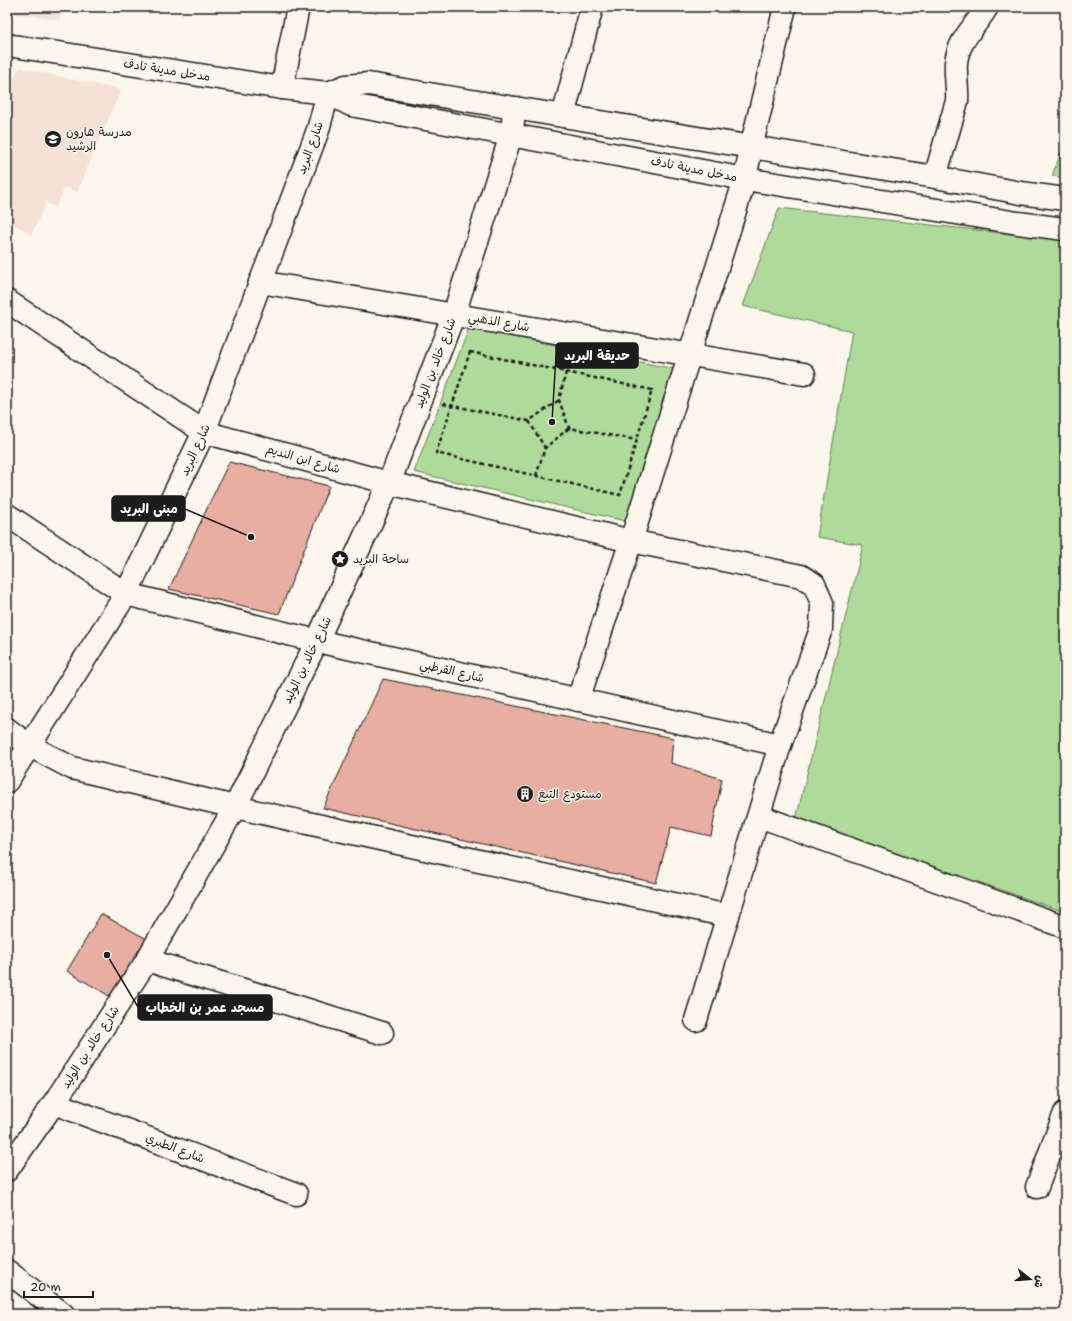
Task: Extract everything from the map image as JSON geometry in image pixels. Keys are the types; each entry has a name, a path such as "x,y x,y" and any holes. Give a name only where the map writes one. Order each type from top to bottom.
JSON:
{"street":[{"path":"282,88 298,7"},
{"path":"563,116 592,7"},
{"path":"578,700 632,541 745,179 785,7"},
{"path":"935,178 957,101 958,91 956,63 958,49 965,36 988,7"},
{"name":"مدخل مدينة تادف","path":"7,45 328,94 351,105 745,179 1018,223 1065,229"},
{"path":"328,94 346,86 368,84 1021,193 1065,199"},
{"name":"شارع البريد","path":"7,781 126,594 204,432 318,130 328,94"},
{"name":"شارع خالد بن الوليد","path":"7,1170 54,1103 147,960 235,807 317,641 389,483 454,314 511,135 515,108"},
{"name":"شارع الذهبي","path":"260,282 804,374"},
{"name":"شارع ابن النديم","path":"7,301 204,432 389,483 632,541 801,576 814,584 822,603 821,629 780,745 696,1020"},
{"name":"شارع القرطبي","path":"7,515 126,594 317,641 780,745"},
{"path":"7,729 30,746 72,768 235,807 728,916"},
{"path":"759,816 1065,927"},
{"path":"147,960 382,1033"},
{"name":"شارع الطبري","path":"54,1103 296,1194"},
{"path":"1037,1187 1065,1113"},
{"path":"7,1271 63,1314"}],"path":[{"path":"470,352 566,372 652,390 620,495 436,453 470,352"},
{"path":"566,372 559,400 570,428"},
{"path":"452,406 529,421 559,400"},
{"path":"529,421 545,448"},
{"path":"536,476 545,448 570,428 662,445"}],"shaded area":[{"path":"7,7 64,7 59,20 7,12"},
{"name":"مدرسة هارون الرشيد","path":"20,68 121,90 77,192 65,187 56,207 46,203 31,235 7,219 7,90"}],"green space":[{"path":"1065,148 1065,178 1052,176 1062,150"},
{"path":"779,208 1065,240 1065,912 796,819 863,545 817,537 852,331 743,306"},
{"path":"469,328 685,371 642,525 414,472"}],"building":[{"path":"229,462 329,486 279,614 169,589"},
{"name":"مستودع التبغ","path":"383,679 673,738 671,763 722,779 711,836 671,827 656,883 323,808"},
{"path":"101,914 147,939 111,997 67,971"}],"place":[{"name":"مدرسة هارون الرشيد","path":"53,139"},
{"name":"حديقة البريد","path":"552,422"},
{"name":"مبنى البريد","path":"251,537"},
{"name":"ساحة البريد","path":"340,559"},
{"name":"مستودع التبغ","path":"525,794"},
{"name":"مسجد عمر بن الخطاب","path":"107,955"}]}
